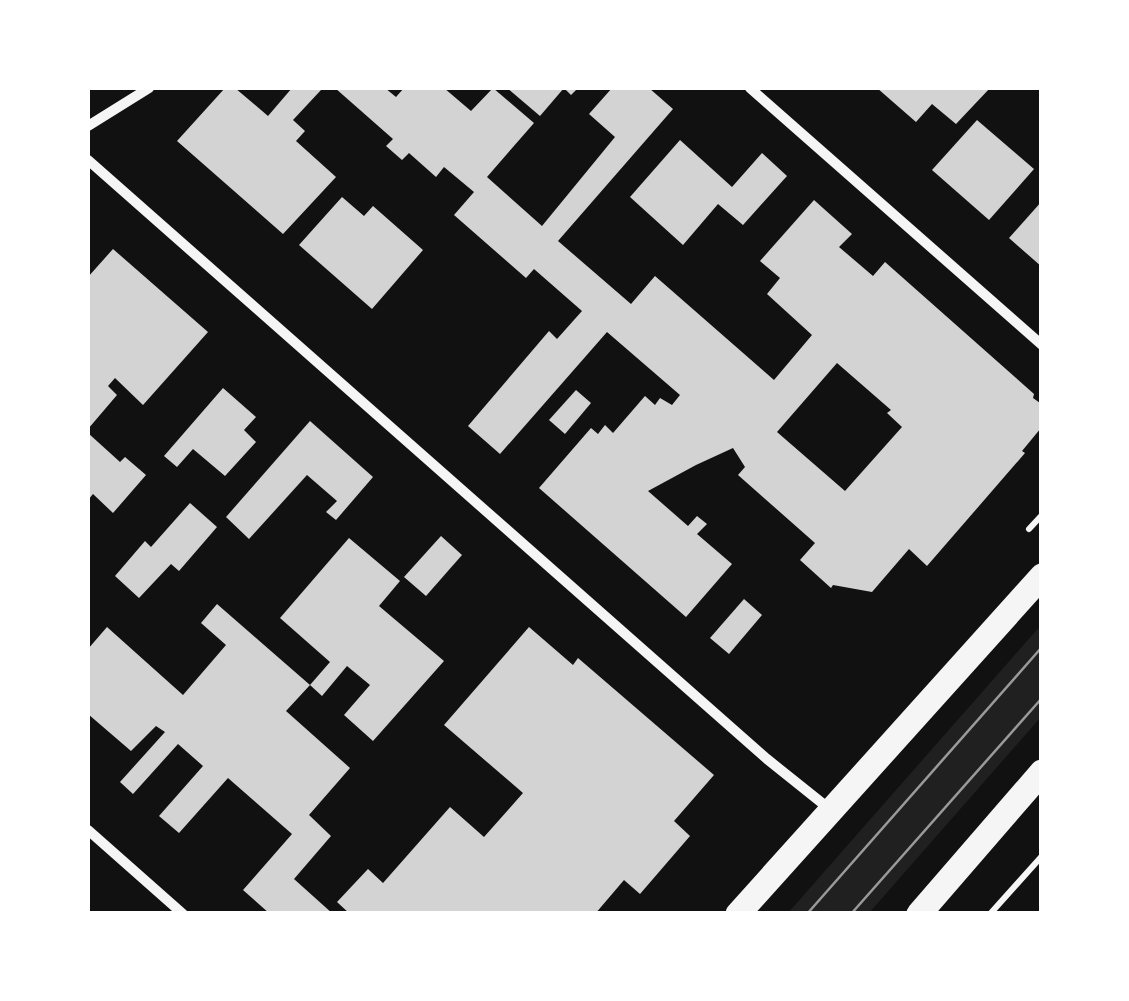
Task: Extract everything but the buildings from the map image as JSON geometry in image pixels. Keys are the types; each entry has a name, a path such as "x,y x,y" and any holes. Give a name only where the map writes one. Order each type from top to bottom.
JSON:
{"main road":[{"path":"738,914 1042,576"},
{"path":"919,914 1042,772"}],"street":[{"path":"88,126 148,88"},
{"path":"750,88 1042,345"},
{"path":"88,160 832,812"},
{"path":"88,830 183,914"}],"path":[{"path":"990,914 1042,856"}],"shaded area":[{"path":"1041,625 1041,717 869,913 788,913"}],"tram line":[{"path":"807,914 1042,647"},
{"path":"851,914 1042,698"}]}
